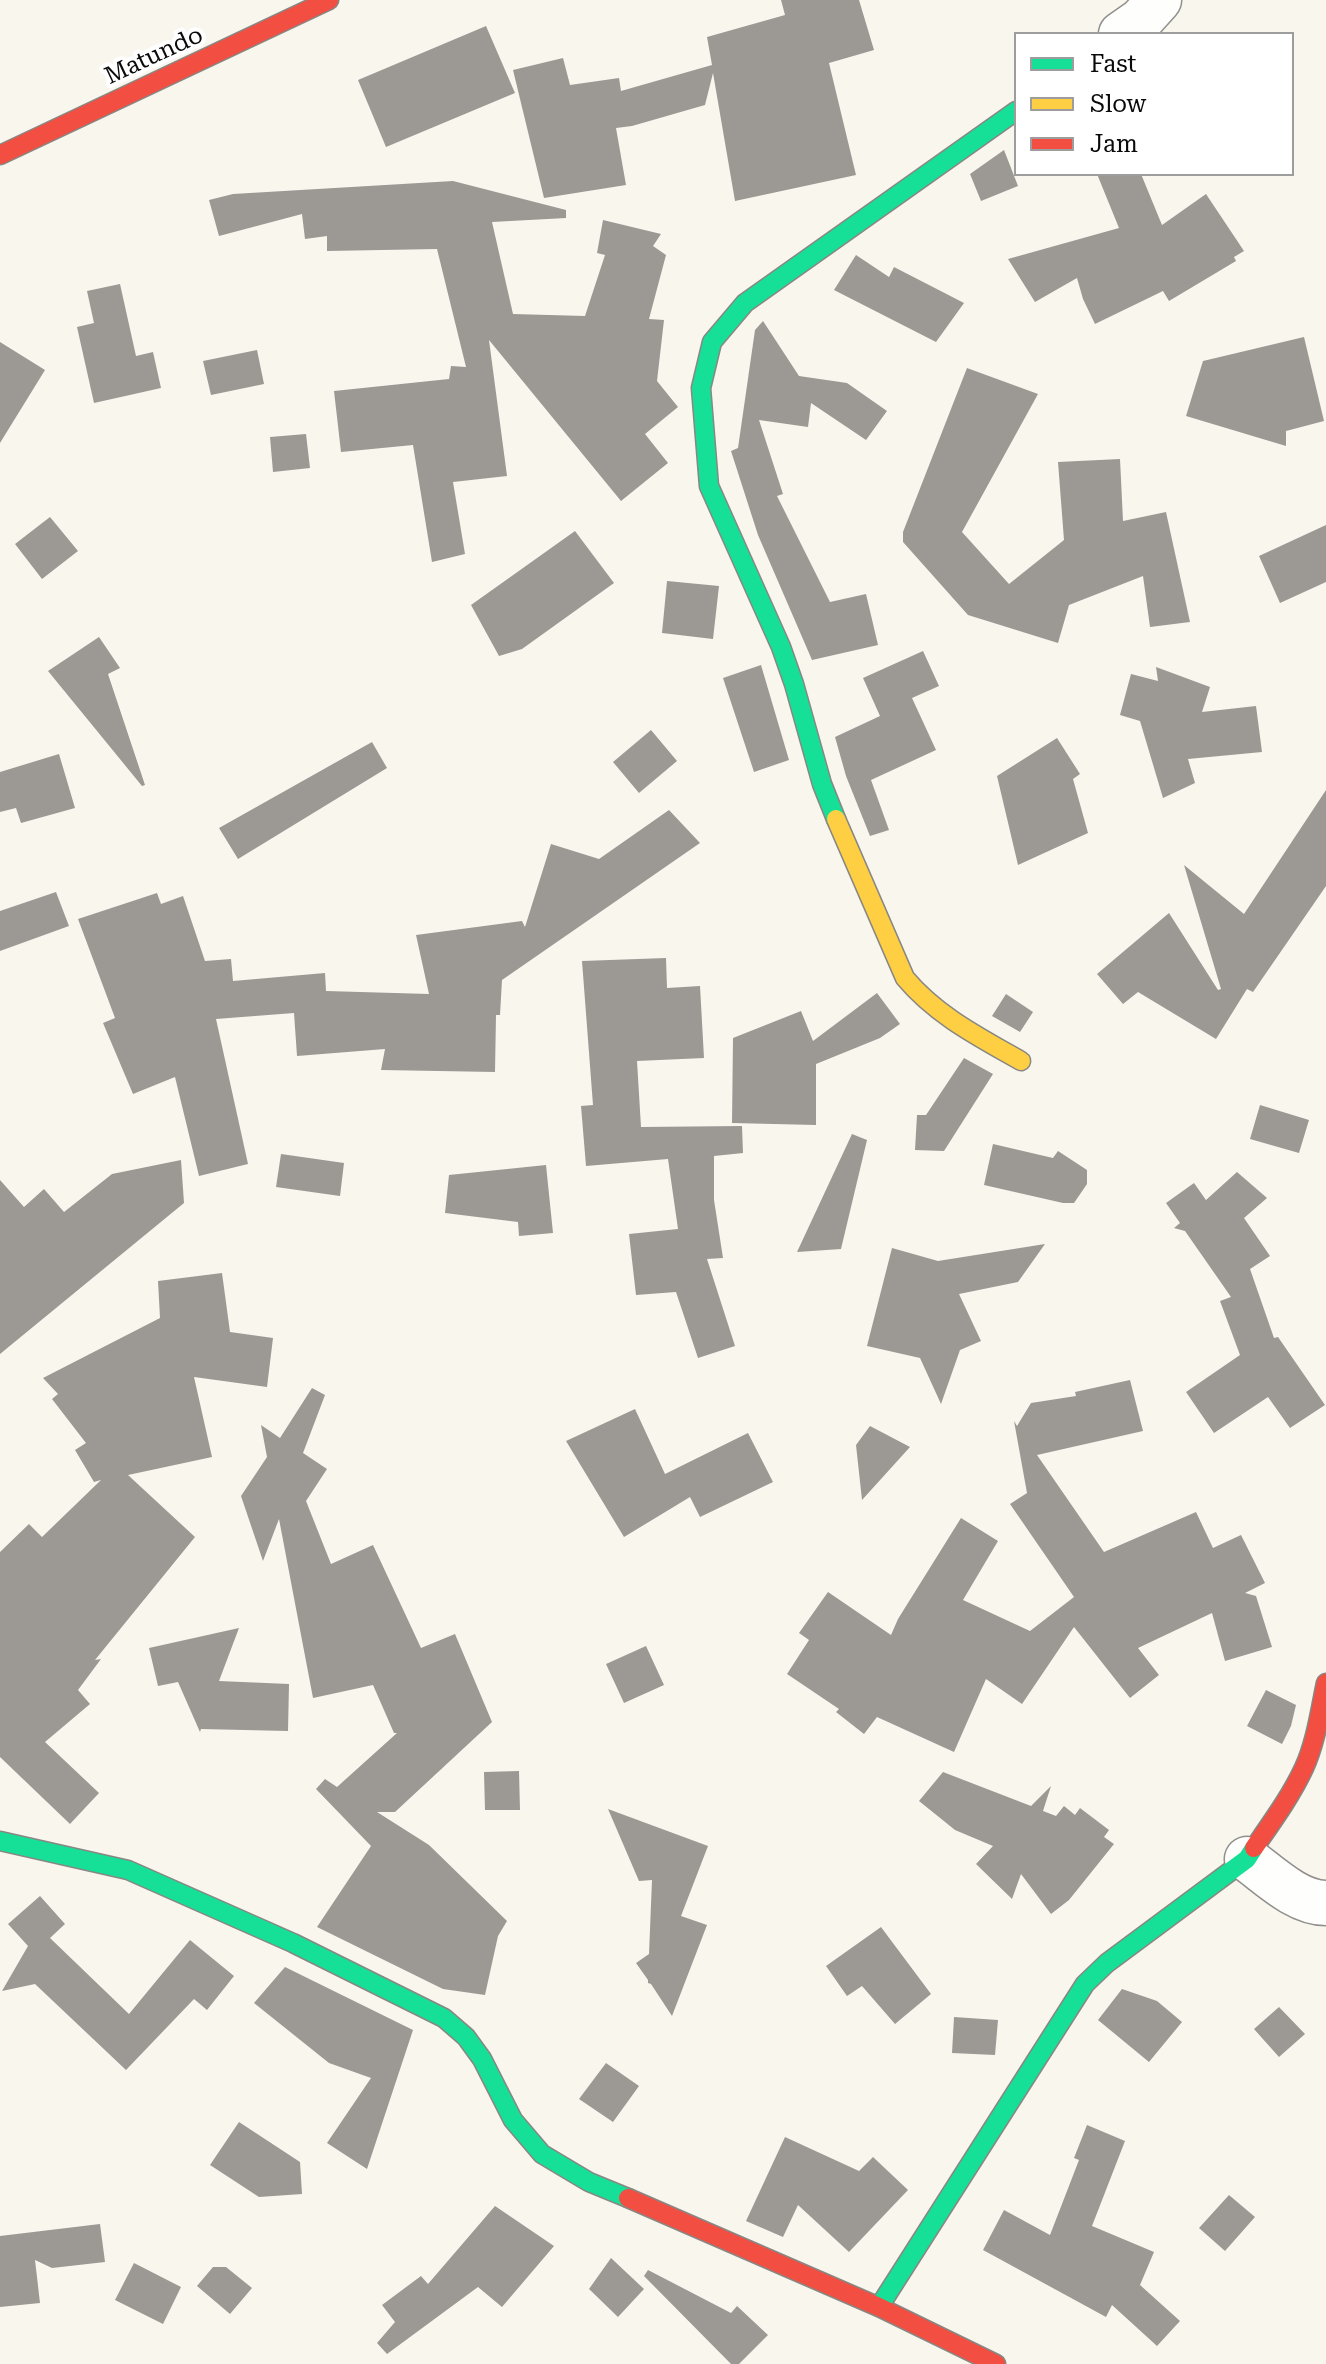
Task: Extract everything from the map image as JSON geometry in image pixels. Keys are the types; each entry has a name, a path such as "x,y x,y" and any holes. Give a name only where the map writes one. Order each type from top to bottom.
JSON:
{"street":[{"name":"Matundo","path":"0,155 329,0"},
{"path":"1124,32 1141,20 1159,0"},
{"path":"1014,112 745,303 712,342 701,388 709,486 781,647 822,784 905,978 919,996 950,1020 1021,1061"},
{"path":"879,2307 1085,1984 1107,1963 1247,1859 1305,1766 1326,1683"},
{"path":"0,1841 128,1870 293,1943 444,2018 466,2037 482,2059 513,2120 542,2154 589,2182 879,2307 996,2364"},
{"path":"1247,1859 1301,1897 1326,1903"}],"building":[{"path":"781,0 859,0 874,50 829,63 856,175 735,201 713,73 705,105 616,128 626,185 544,198 513,70 563,58 570,85 619,78 621,91 712,65 707,37 785,15"},
{"path":"486,26 515,93 386,147 358,80"},
{"path":"1004,150 1018,186 981,201 970,174"},
{"path":"1098,176 1142,176 1162,225 1206,194 1244,251 1234,257 1236,261 1169,301 1163,291 1095,324 1077,278 1035,302 1008,259 1119,228"},
{"path":"453,181 566,210 566,218 492,222 513,314 585,316 605,255 597,253 603,220 661,234 653,246 666,255 649,319 664,320 657,381 678,407 645,434 668,463 621,501 489,340 507,476 453,482 465,554 432,562 413,445 341,452 334,391 449,379 451,366 466,367 437,249 327,251 327,236 305,239 302,214 219,236 209,200 233,194"},
{"path":"856,255 889,277 894,267 964,303 936,342 834,290"},
{"path":"120,284 136,356 153,352 161,388 94,403 77,327 94,323 87,291"},
{"path":"763,321 799,376 847,383 887,411 866,440 811,403 808,427 759,420 783,494 777,496 830,602 866,594 878,645 812,660 758,535 731,451 738,448 755,330"},
{"path":"1304,337 1324,421 1286,431 1286,446 1186,416 1203,361"},
{"path":"0,342 45,370 0,443"},
{"path":"257,350 264,384 211,395 203,361"},
{"path":"967,368 1038,394 962,532 1009,584 1064,540 1058,462 1120,459 1123,521 1166,512 1190,622 1150,627 1143,576 1069,605 1058,643 968,615 903,542 903,532"},
{"path":"306,434 310,468 273,472 270,437"},
{"path":"50,517 78,551 42,579 15,544"},
{"path":"1326,525 1326,582 1280,603 1259,556"},
{"path":"575,531 614,583 522,649 499,656 471,605"},
{"path":"667,581 719,586 713,639 662,633"},
{"path":"99,637 120,668 108,674 145,785 142,786 48,671"},
{"path":"923,651 939,686 912,698 936,750 871,780 889,830 870,836 846,776 835,737 880,716 863,678"},
{"path":"761,665 789,760 754,772 723,678"},
{"path":"1156,667 1210,687 1202,712 1256,706 1262,752 1188,759 1195,783 1163,798 1140,721 1120,715 1131,674 1158,681"},
{"path":"651,730 677,761 639,793 613,762"},
{"path":"1057,738 1080,774 1073,779 1088,833 1018,865 997,776"},
{"path":"372,742 387,768 238,859 219,828"},
{"path":"59,754 75,808 21,823 16,808 0,812 0,772"},
{"path":"1326,790 1326,886 1253,992 1247,989 1216,1039 1138,992 1123,1004 1097,974 1169,913 1218,990 1221,989 1184,865 1244,914"},
{"path":"669,810 700,843 502,980 500,1015 496,1015 495,1072 381,1070 385,1049 297,1056 294,1013 216,1019 248,1164 199,1176 175,1077 133,1094 103,1023 115,1018 78,919 157,893 161,904 183,896 205,961 231,959 233,981 325,973 326,991 429,994 416,935 522,921 525,927 551,844 599,859"},
{"path":"56,892 69,926 0,951 0,911"},
{"path":"666,958 667,988 700,986 704,1058 637,1061 641,1127 742,1126 743,1153 714,1156 714,1200 723,1258 707,1259 735,1346 698,1358 676,1292 636,1295 629,1234 678,1229 668,1159 586,1166 581,1106 593,1105 582,961"},
{"path":"877,993 900,1024 880,1038 816,1064 816,1125 732,1123 733,1038 801,1011 813,1041"},
{"path":"1006,994 1033,1012 1020,1032 992,1016"},
{"path":"964,1058 993,1074 944,1151 915,1150 917,1115 926,1115"},
{"path":"1260,1105 1309,1120 1299,1153 1250,1139"},
{"path":"852,1134 867,1140 841,1249 797,1252"},
{"path":"993,1144 1053,1158 1058,1151 1087,1170 1087,1184 1074,1203 984,1185"},
{"path":"281,1154 344,1163 340,1196 276,1187"},
{"path":"181,1160 184,1203 0,1354 0,1180 24,1207 44,1189 64,1212 112,1174"},
{"path":"546,1165 553,1233 519,1236 518,1222 445,1213 449,1175"},
{"path":"1237,1172 1267,1198 1244,1218 1270,1256 1250,1269 1274,1338 1278,1337 1325,1405 1290,1428 1268,1397 1214,1433 1186,1392 1240,1355 1220,1301 1231,1297 1185,1231 1174,1228 1180,1223 1166,1203 1194,1183 1206,1200"},
{"path":"1045,1244 1018,1282 959,1294 981,1341 960,1350 941,1404 920,1358 867,1346 892,1248 938,1261"},
{"path":"222,1273 230,1332 273,1338 267,1387 194,1377 212,1457 128,1475 195,1537 95,1660 101,1659 78,1690 90,1704 45,1742 99,1793 70,1824 0,1757 0,1552 29,1524 42,1537 101,1480 94,1482 75,1450 86,1443 52,1399 58,1394 43,1378 160,1318 158,1281"},
{"path":"1130,1380 1143,1431 1037,1455 1104,1552 1196,1512 1213,1548 1241,1535 1265,1583 1245,1593 1256,1596 1272,1647 1225,1661 1212,1613 1138,1648 1159,1675 1130,1698 1074,1627 1022,1704 986,1679 954,1752 877,1717 864,1734 836,1712 839,1709 787,1674 809,1640 799,1633 828,1592 891,1635 961,1518 998,1541 963,1600 1030,1631 1074,1597 1010,1504 1027,1493 1014,1421 1017,1426 1031,1403 1076,1396 1075,1392"},
{"path":"312,1388 325,1395 303,1453 327,1469 306,1501 331,1564 373,1545 421,1648 455,1634 492,1722 395,1812 377,1812 429,1845 507,1921 498,1936 485,1995 443,1989 317,1927 371,1846 316,1789 325,1779 337,1787 397,1733 394,1733 373,1685 313,1698 279,1519 263,1561 241,1496 267,1457 261,1425 280,1438"},
{"path":"635,1409 665,1474 748,1433 773,1482 700,1517 690,1497 624,1537 566,1441"},
{"path":"870,1426 910,1447 862,1500 856,1445"},
{"path":"239,1628 219,1681 289,1684 288,1731 201,1729 200,1732 178,1682 158,1686 149,1648"},
{"path":"646,1646 664,1685 624,1703 606,1664"},
{"path":"1266,1690 1296,1705 1282,1744 1247,1726"},
{"path":"519,1771 520,1810 485,1810 484,1772"},
{"path":"943,1772 1031,1806 1051,1786 1043,1811 1056,1816 1064,1806 1075,1815 1080,1808 1109,1830 1104,1837 1114,1844 1069,1900 1051,1914 1021,1874 1012,1899 976,1864 993,1846 955,1830 919,1801"},
{"path":"608,1809 708,1846 681,1916 707,1925 672,2016 636,1963 649,1954 652,1880 639,1881"},
{"path":"40,1896 65,1924 50,1938 129,2014 190,1940 234,1976 207,2010 194,1999 126,2070 35,1984 2,1991 28,1946 8,1924"},
{"path":"881,1927 931,1994 895,2024 862,1986 847,1996 826,1966"},
{"path":"285,1967 413,2030 367,2169 327,2143 371,2078 329,2063 254,2003"},
{"path":"1122,1989 1157,2001 1182,2022 1149,2062 1098,2020"},
{"path":"1279,2007 1305,2034 1279,2057 1254,2029"},
{"path":"954,2017 998,2020 995,2055 952,2053"},
{"path":"606,2063 639,2086 613,2122 579,2099"},
{"path":"239,2122 300,2162 302,2194 259,2197 210,2165"},
{"path":"1087,2125 1125,2141 1092,2226 1154,2252 1140,2285 1180,2321 1157,2346 1112,2305 1106,2317 983,2250 1004,2210 1050,2235 1079,2160 1074,2158"},
{"path":"785,2137 859,2171 873,2157 908,2190 849,2252 798,2205 783,2237 746,2221"},
{"path":"1229,2195 1255,2217 1225,2251 1199,2228"},
{"path":"495,2206 554,2246 502,2307 478,2287 387,2354 377,2343 395,2322 382,2305 421,2276 428,2284"},
{"path":"100,2224 105,2262 52,2268 35,2260 40,2303 0,2307 0,2236"},
{"path":"611,2258 644,2289 618,2317 589,2289"},
{"path":"134,2263 181,2287 163,2324 115,2300"},
{"path":"213,2267 226,2267 252,2288 230,2314 197,2286"},
{"path":"648,2270 731,2313 737,2306 768,2335 739,2364 731,2364 644,2276"}],"traffic: fast":[{"path":"836,819 822,784 781,647 709,486 701,388 712,342 745,303 1014,112"},
{"path":"0,1841 128,1870 293,1943 444,2018 466,2037 482,2059 513,2120 542,2154 589,2182 628,2198"},
{"path":"879,2307 1085,1984 1107,1963 1247,1859 1254,1848"}],"traffic: slow":[{"path":"836,819 905,978 945,1015 1021,1061"}],"traffic: jam":[{"path":"0,155 329,0"},
{"path":"1254,1848 1304,1768 1315,1737 1326,1683"},
{"path":"628,2198 879,2307 996,2364"}]}
